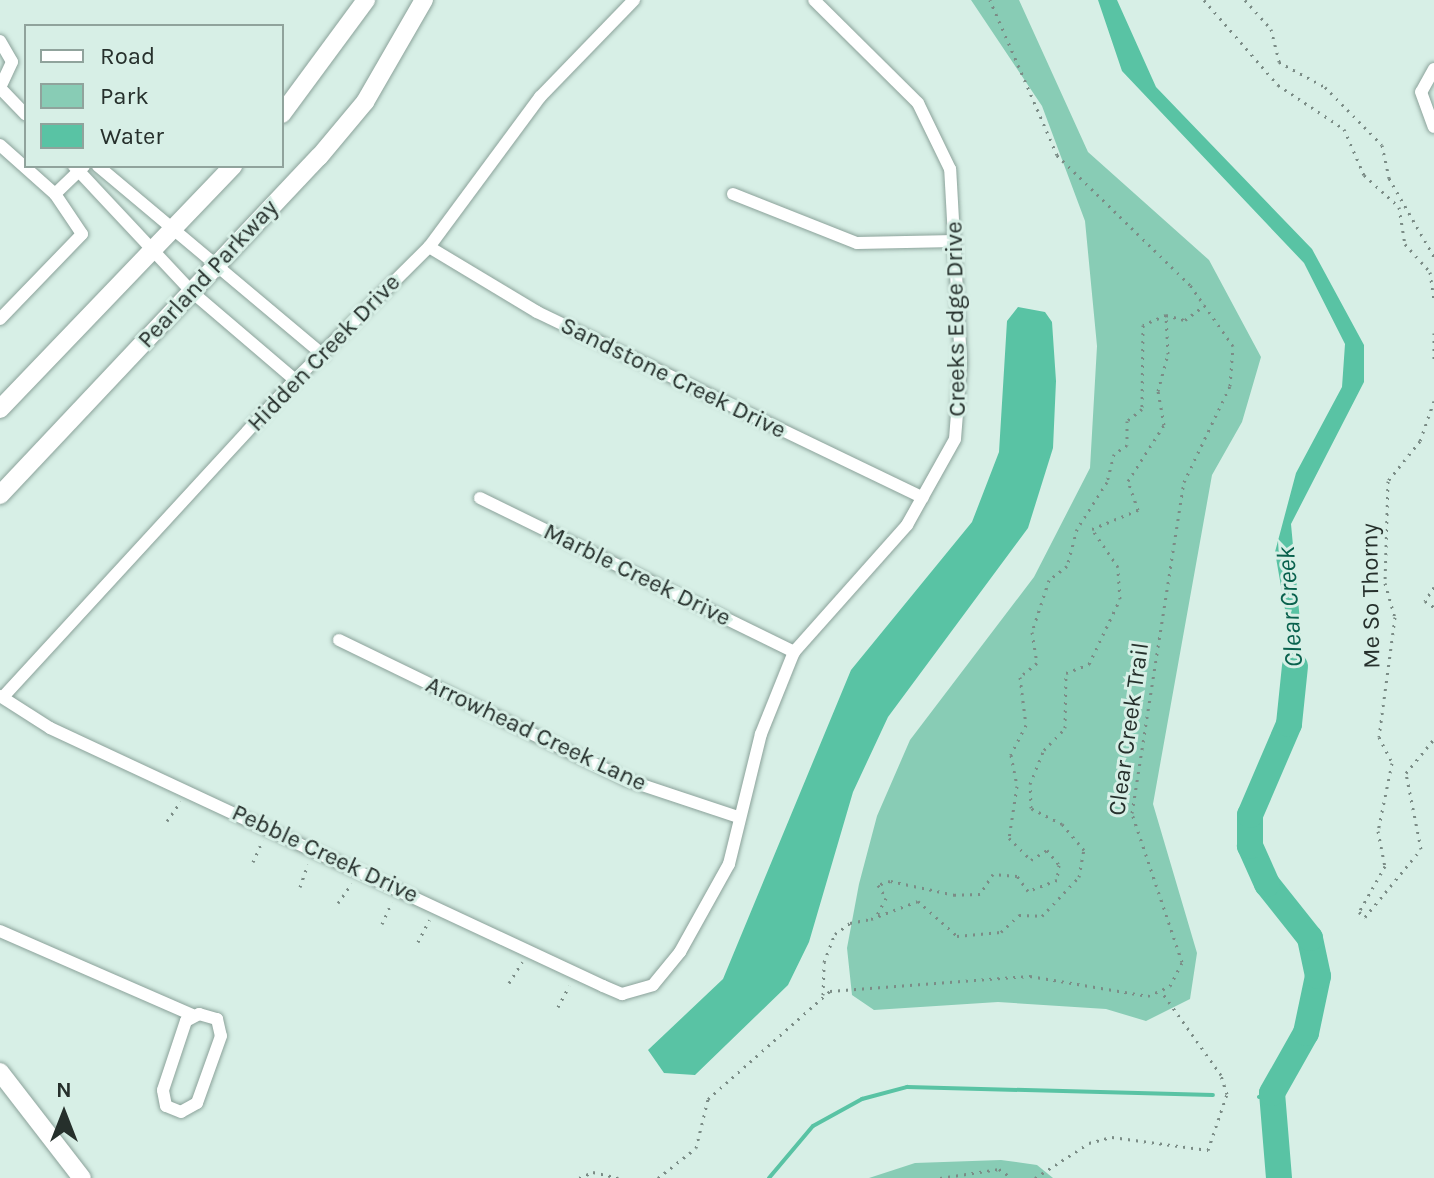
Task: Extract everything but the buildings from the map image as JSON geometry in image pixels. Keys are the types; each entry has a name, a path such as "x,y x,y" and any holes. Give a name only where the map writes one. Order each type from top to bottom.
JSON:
{"main road":[{"path":"284,111 366,0"},
{"name":"Pearland Parkway","path":"0,495 192,292 365,102 424,0"},
{"path":"0,409 231,168"},
{"path":"0,1072 82,1178"}],"street":[{"name":"Hidden Creek Drive","path":"1,696 295,380 429,247 540,97 634,0"},
{"name":"Creeks Edge Drive","path":"653,985 680,952 729,864 738,817 794,652 887,550 923,498 951,449 960,408 950,169 933,126 878,59 814,0"},
{"path":"0,41 12,62 0,88 24,112"},
{"path":"1434,69 1421,92 1434,127"},
{"path":"0,145 24,166"},
{"path":"0,319 82,234 55,194 26,168"},
{"path":"55,194 79,168 192,292 295,380"},
{"path":"100,168 170,230 219,261 323,355"},
{"path":"733,194 846,241 955,241"},
{"name":"Sandstone Creek Drive","path":"429,247 537,312 923,498"},
{"name":"Marble Creek Drive","path":"480,498 794,652"},
{"name":"Arrowhead Creek Lane","path":"339,640 627,780 738,817"},
{"name":"Pebble Creek Drive","path":"1,696 50,728 622,994 653,985"},
{"path":"0,931 192,1015 217,1019 221,1036 197,1103 181,1112 166,1106 163,1090 192,1015"}],"path":[{"name":"Clear Creek Trail","path":"990,0 1057,155 1205,305 1233,346 1230,386 1188,461 1132,813 1181,944 1178,976 1161,991"},
{"path":"1204,0 1278,85 1344,129 1364,175 1399,207 1405,244 1430,272 1434,302"},
{"path":"1245,0 1271,29 1279,62 1325,87 1382,145 1389,178 1434,257"},
{"path":"877,915 886,898 878,885 890,881 955,895 980,894 993,874 1017,876 1028,891 1057,880 1059,865 1047,850 1031,860 1009,838 1017,786 1011,755 1026,725 1020,677 1037,663 1032,632 1049,580 1067,566 1077,529 1107,482 1114,454 1127,445 1127,421 1142,409 1143,325 1166,315 1185,320 1205,305"},
{"path":"823,995 824,962 835,934 918,901 957,936 1001,932 1019,915 1042,916 1079,877 1084,850 1062,824 1031,808 1030,784 1044,750 1065,728 1066,673 1089,664 1120,599 1118,567 1092,529 1138,510 1128,481 1164,425 1158,391 1168,354 1166,315"},
{"path":"1434,333 1430,350 1434,362"},
{"name":"Me So Thorny","path":"1434,401 1420,441 1388,481 1385,583 1395,617 1379,737 1392,763 1378,831 1385,866 1359,912 1365,917 1407,874 1422,841 1420,818 1406,800 1406,773 1434,739"},
{"path":"1434,587 1425,601 1434,607"},
{"path":"167,821 187,791"},
{"path":"253,862 269,829"},
{"path":"300,887 314,850"},
{"path":"338,903 358,870"},
{"path":"382,924 399,889"},
{"path":"418,942 437,906"},
{"path":"509,983 529,950"},
{"path":"558,1007 577,973"},
{"path":"658,1178 696,1148 708,1099 823,995 910,980 1030,976 1135,996 1161,991 1221,1075 1227,1094 1208,1150 1112,1137 1089,1143 1035,1178"},
{"path":"940,1178 999,1169 1012,1178"},
{"path":"579,1178 618,1178"}],"green space":[{"path":"971,0 1019,0 1088,152 1209,260 1261,357 1242,422 1212,475 1153,804 1197,953 1190,999 1146,1021 1106,1009 998,1002 874,1010 852,995 847,948 859,884 877,816 910,740 1034,577 1090,468 1097,346 1085,221 1042,106"},
{"path":"1001,1160 1037,1165 1053,1178 869,1178 915,1163"}],"water":[{"path":"1098,0 1117,0 1156,87 1312,249 1364,345 1364,382 1291,524 1301,632 1298,699 1289,698 1290,638 1275,552 1296,473 1342,387 1345,344 1304,263 1122,71"},
{"path":"1018,307 1045,312 1052,322 1056,381 1053,448 1028,528 888,717 853,792 809,942 788,985 695,1075 664,1073 648,1050 723,979 851,670 972,522 999,452 1007,321"}],"waterway":[{"name":"Clear Creek","path":"1279,1178 1272,1093 1306,1033 1318,976 1310,938 1267,884 1250,846 1250,815 1289,724 1295,666"},
{"path":"769,1178 813,1126 862,1099 907,1087 1213,1095"},
{"path":"1259,1097 1272,1093"}]}
